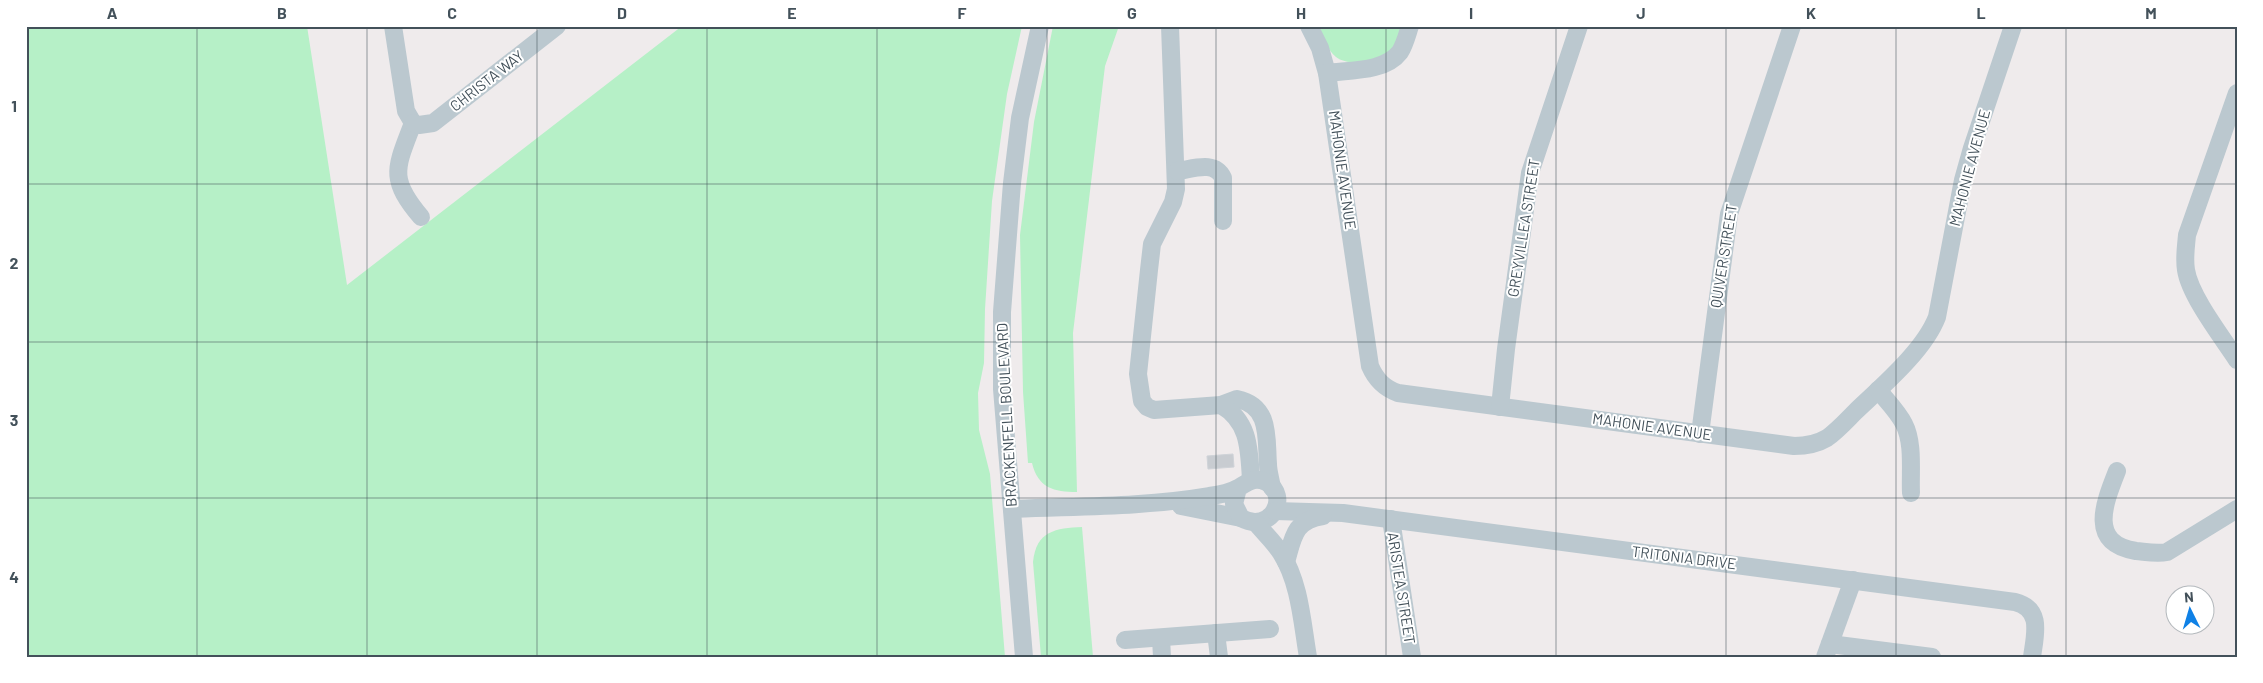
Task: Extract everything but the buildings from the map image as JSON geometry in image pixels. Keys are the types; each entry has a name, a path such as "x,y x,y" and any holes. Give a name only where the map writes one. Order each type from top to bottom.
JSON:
{"street":[{"path":"393,26 406,111 414,123 399,161 398,181 405,199 421,217"},
{"name":"CHRISTA WAY","path":"414,123 419,125 433,123 557,26"},
{"name":"BRACKENFELL BOULEVARD","path":"1024,657 1002,389 1002,312 1012,183 1020,118 1040,26"},
{"path":"1170,26 1177,171 1174,202 1160,228 1151,253 1138,374 1141,397 1147,407 1154,410 1221,405 1231,400 1241,400 1252,405 1263,417 1266,425 1268,467 1283,556 1297,592 1308,657"},
{"name":"MAHONIE AVENUE","path":"1309,26 1320,48 1327,73 1373,372 1382,385 1398,394 1794,446 1806,446 1821,441 1834,432 1878,390 1924,341 1937,317 1963,180 2013,26"},
{"path":"1327,73 1378,66 1390,61 1401,50 1410,26"},
{"name":"GREYVILLEA STREET","path":"1500,407 1507,339 1530,173 1579,26"},
{"name":"QUIVER STREET","path":"1700,434 1729,214 1792,26"},
{"path":"2237,92 2187,235 2185,255 2186,272 2195,294 2237,360"},
{"path":"1177,171 1209,166 1221,172 1223,178 1223,221"},
{"path":"1878,390 1907,429 1911,493"},
{"path":"1221,405 1235,415 1244,429 1248,444 1245,484 1234,504 1236,511 1249,520 1283,556"},
{"path":"2118,471 2108,495 2104,525 2108,537 2122,548 2157,554 2167,552 2237,509"},
{"path":"1012,509 1165,503 1219,494 1245,484 1266,483 1274,502 1265,521 1249,520 1165,503"},
{"name":"TRITONIA DRIVE","path":"1274,502 1391,520 2015,602 2026,606 2034,614 2036,625 2032,657"},
{"path":"1283,556 1295,531 1301,524 1313,518 1336,512"},
{"name":"ARISTEA STREET","path":"1391,520 1412,657"},
{"path":"1853,580 1828,650 1932,657"},
{"path":"1125,640 1270,629"},
{"path":"1216,633 1219,657"},
{"path":"1161,638 1162,657"}],"green space":[{"path":"26,26 307,26 347,285 682,26 1022,26 1007,94 992,201 985,309 984,363 978,393 979,430 990,474 1005,657 26,657"},
{"path":"1053,26 1119,26 1105,66 1073,333 1077,492 1061,491 1048,487 1038,478 1032,463 1028,463 1023,392 1020,235 1034,122"},
{"path":"1319,26 1402,26 1396,42 1391,51 1386,55 1364,62 1348,62 1336,57 1330,51"},
{"path":"1082,527 1093,657 1041,657 1033,562 1035,552 1038,544 1049,533 1056,530"}]}
